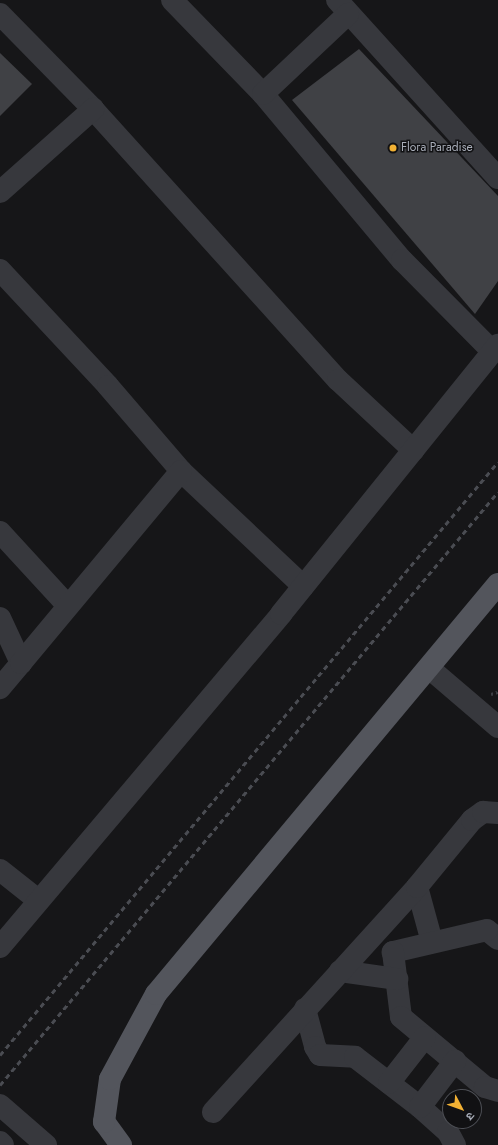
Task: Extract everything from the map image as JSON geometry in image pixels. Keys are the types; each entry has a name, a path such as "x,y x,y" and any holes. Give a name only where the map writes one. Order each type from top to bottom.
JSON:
{"main road":[{"path":"112,1142 104,1122 110,1079 156,994 498,584"}],"street":[{"path":"0,947 303,586 495,349 402,260 263,94 172,0"},
{"path":"263,94 342,7 498,178"},
{"path":"0,14 93,109 338,380 413,450"},
{"path":"0,192 93,109"},
{"path":"0,270 108,386 181,471 303,586"},
{"path":"0,688 181,471"},
{"path":"0,532 68,606"},
{"path":"0,618 21,663"},
{"path":"429,668 498,727"},
{"path":"213,1112 385,922 472,820 483,812 498,813"},
{"path":"0,870 38,900"},
{"path":"416,887 432,942"},
{"path":"385,922 393,952 401,1017 485,1087 498,1091"},
{"path":"393,952 487,930 498,939"},
{"path":"340,971 397,979"},
{"path":"305,1009 315,1047 320,1055 355,1057 420,1107 448,1132 455,1145"},
{"path":"389,1083 426,1037"},
{"path":"420,1107 455,1062"},
{"path":"0,1105 46,1145"},
{"path":"0,1142 3,1145"}],"building":[{"name":"Flora Paradise","path":"359,49 498,196 498,281 475,314 292,100"},
{"path":"0,53 32,84 0,116"}],"railway":[{"path":"0,1055 498,462"},
{"path":"0,1085 498,492"}],"place":[{"name":"Flora Paradise","path":"393,148"}]}
